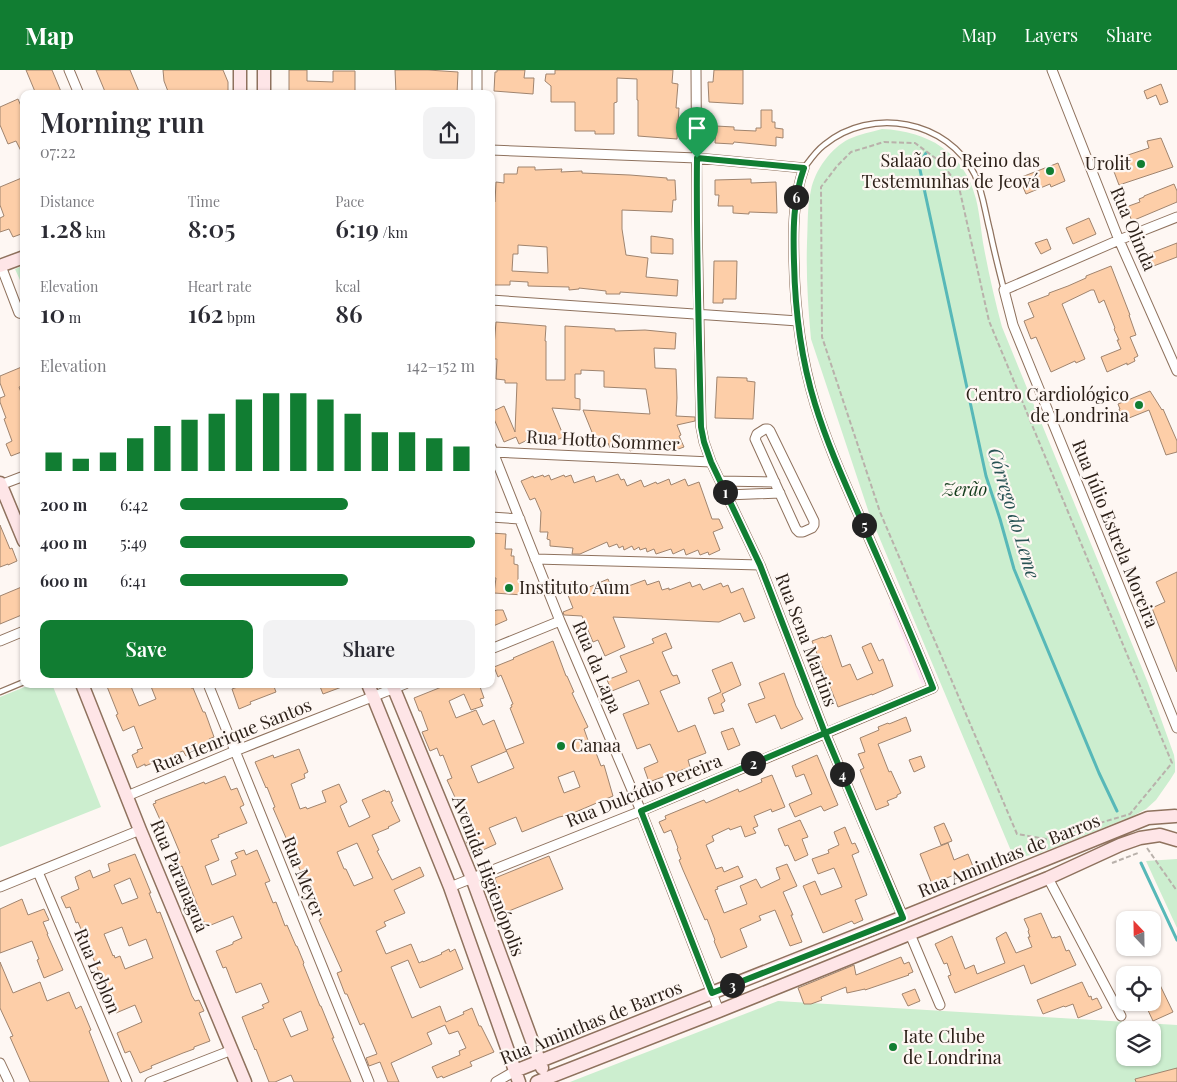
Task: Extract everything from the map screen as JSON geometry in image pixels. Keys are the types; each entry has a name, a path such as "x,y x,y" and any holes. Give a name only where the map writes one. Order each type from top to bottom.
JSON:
{"street":[{"path":"69,70 77,90"},
{"path":"240,70 240,90"},
{"path":"264,70 264,90"},
{"path":"477,70 477,90"},
{"name":"Rua Sena Martins","path":"696,70 696,222 701,427 704,442 711,462 760,565 825,733 903,918"},
{"name":"Rua Olinda","path":"1052,70 1119,240 1177,371"},
{"path":"495,150 697,158 804,168 798,184 794,226 794,276 798,321 495,300"},
{"path":"1004,290 1177,217"},
{"path":"20,259 1,266 20,313"},
{"name":"Rua Júlio Estrela Moreira","path":"1004,290 1013,325 1177,728"},
{"name":"Rua Dulcídio Pereira","path":"450,887 641,811 933,688 828,443 814,403 798,321"},
{"path":"765,429 770,431 814,521 812,528 803,532 799,532 796,529 780,493 755,438 757,434 765,429"},
{"name":"Rua Hotto Sommer","path":"495,450 711,462"},
{"name":"Rua da Lapa","path":"495,457 560,621 641,811 719,1010"},
{"path":"20,477 0,484 20,532"},
{"path":"720,481 775,482"},
{"path":"726,494 780,493"},
{"path":"495,517 520,519"},
{"path":"535,558 760,565"},
{"path":"495,647 560,621"},
{"path":"0,641 20,633"},
{"name":"Rua Paranaguá","path":"84,688 244,1082"},
{"name":"Rua Meyer","path":"210,688 369,1082"},
{"path":"370,688 450,887 517,1077"},
{"name":"Rua Henrique Santos","path":"127,796 373,697 391,688"},
{"name":"Avenida Higienópolis","path":"398,688 540,1061 543,1081"},
{"path":"1176,815 1173,826 1177,838"},
{"name":"Rua Aminthas de Barros","path":"496,1082 517,1077 540,1061 903,918 1148,818 1176,815"},
{"path":"0,887 140,830"},
{"name":"Rua Aminthas de Barros","path":"543,1081 1048,878 1120,845 1140,838 1160,835 1177,838"},
{"name":"Rua Leblon","path":"38,872 127,1082"},
{"path":"1048,878 1121,1016"},
{"path":"910,934 940,1004"},
{"path":"150,1082 232,1050"},
{"path":"0,1063 9,1082"}],"lane":[{"name":"Rua Júlio Estrela Moreira","path":"804,168 814,155 830,141 849,130 863,126 891,122 906,124 938,136 961,155 971,168 978,184 984,201 1004,290"},
{"path":"0,692 20,684"}],"path":[{"path":"884,142 915,143 942,164 959,187 989,321 1172,763 1130,814 1046,839 1017,834 880,512 822,337 821,187 837,166 851,152 884,142"},
{"path":"1140,838 1177,891"}],"shaded area":[{"path":"902,598 936,679 922,685 889,603"}],"green space":[{"name":"Zerão","path":"882,129 914,134 942,147 963,169 970,183 976,199 988,268 1002,327 1148,683 1174,755 1175,772 1156,800 1146,809 1133,816 1037,854 1014,858 869,513 811,339 807,255 808,209 813,182 825,160 842,143 857,136"},
{"path":"20,267 20,280 15,269"},
{"path":"22,688 54,688 101,807 0,847 0,697"},
{"path":"1177,859 1177,928 1146,861"},
{"name":"Iate Clube de Londrina","path":"778,1001 1116,1021 1116,1066 1161,1066 1161,1024 1177,1025 1177,1082 570,1082"}],"building":[{"path":"26,70 52,70 60,90 34,90"},
{"path":"96,70 130,70 138,90 104,90"},
{"path":"163,70 223,70 228,82 228,90 167,90"},
{"path":"289,70 307,70 307,81 333,82 333,71 355,71 355,90 289,90"},
{"path":"395,70 458,72 457,90 396,90"},
{"path":"497,70 525,70 524,78 534,78 533,94 495,91 495,72"},
{"path":"555,70 673,70 672,83 678,84 676,108 679,108 677,139 638,136 637,79 617,78 617,102 614,103 614,134 595,134 595,131 575,131 575,102 551,102 551,86 545,81 546,74 555,74"},
{"path":"714,70 743,70 743,104 709,102 708,82 713,82"},
{"path":"1161,84 1168,102 1160,105 1156,95 1147,99 1144,91"},
{"path":"18,99 20,104 20,149 16,141 8,144 0,125 0,107"},
{"path":"761,110 772,110 772,122 775,122 775,128 783,129 783,138 776,137 776,146 734,142 733,144 715,143 716,126 734,127 734,130 756,131 756,128 761,128"},
{"name":"Urolit","path":"1161,138 1173,167 1119,185 1110,161 1149,148 1147,141"},
{"name":"Salaão do Reino das Testemunhas de Jeová","path":"1058,163 1065,181 1051,187 1050,184 1026,194 1019,178"},
{"path":"518,167 535,167 535,170 562,169 561,172 582,171 582,173 630,175 675,180 676,200 673,200 672,212 622,210 622,229 626,255 648,258 646,277 678,280 677,296 620,292 620,294 606,294 606,291 579,288 569,290 569,287 528,286 528,282 510,281 510,285 495,285 496,182 504,183 504,174 517,174","holes":["518,245 547,247 548,273 512,271 513,254 518,254"]},
{"path":"20,179 20,234 13,237 9,229 0,232 0,218 4,216 0,205 0,187"},
{"path":"751,179 751,183 776,182 777,213 733,213 733,206 718,206 719,195 715,195 715,180"},
{"path":"1174,184 1177,191 1177,202 1132,221 1126,207 1140,202 1139,199 1144,196"},
{"path":"1089,218 1096,234 1073,244 1066,228"},
{"path":"651,236 673,239 673,254 651,253"},
{"path":"1047,239 1051,249 1041,254 1035,243"},
{"path":"1177,243 1177,257 1151,267 1146,255"},
{"path":"714,261 737,261 736,299 723,299 723,303 713,303"},
{"path":"1111,266 1136,335 1130,337 1138,356 1134,358 1135,361 1107,372 1101,357 1121,349 1104,300 1099,303 1094,290 1091,290 1062,304 1085,359 1076,363 1075,361 1051,372 1036,337 1031,339 1024,321 1034,317 1028,303"},
{"path":"496,322 546,326 546,380 565,380 565,326 615,329 615,331 645,330 676,333 675,349 654,348 655,368 676,369 676,416 695,417 695,421 677,425 684,447 673,451 671,446 660,451 658,445 644,451 642,446 630,451 628,445 622,448 620,443 610,448 608,443 598,447 583,410 650,414 646,389 604,387 604,371 581,370 581,374 575,374 575,398 580,399 580,410 552,408 564,437 553,441 551,435 536,442 534,437 519,444 516,437 504,442 495,421 495,410 504,406 515,432 517,383 505,383 505,380 496,379"},
{"path":"20,368 20,453 11,456 6,444 12,441 0,402 0,398 5,396 0,383 0,376"},
{"path":"717,377 747,378 747,381 755,382 753,419 715,418"},
{"path":"1150,391 1163,409 1177,441 1177,452 1166,455 1149,410 1124,420 1119,409 1118,404"},
{"path":"618,474 621,480 624,479 627,486 641,480 644,487 669,479 671,485 685,479 688,486 699,482 712,519 719,519 723,528 713,532 720,550 709,555 708,552 700,555 698,550 686,555 684,549 673,554 671,549 656,554 654,549 647,552 646,548 640,550 639,547 634,550 632,546 624,550 623,546 619,548 617,544 609,547 607,542 580,554 572,554 573,548 550,546 550,540 547,539 548,532 540,532 541,512 535,498 530,500 521,481 533,476 534,478 549,475 551,480 564,475 565,477 571,475 574,483 594,476 596,482"},
{"path":"0,525 17,561 0,567"},
{"path":"495,533 506,534 505,549 512,549 511,556 514,556 514,564 518,565 518,580 524,581 523,595 495,593"},
{"path":"1177,572 1177,672 1152,608 1165,602 1156,582"},
{"path":"608,579 611,586 621,582 623,588 645,580 647,585 659,581 662,590 669,588 669,590 690,582 692,587 700,584 703,590 721,583 723,587 728,585 731,593 743,588 755,618 744,622 740,613 719,622 613,617 625,647 605,656 598,640 593,642 582,616 564,615 563,612 573,608 564,585 575,580 580,591"},
{"path":"20,588 20,616 0,624 0,596"},
{"path":"503,610 507,620 495,625 495,611"},
{"path":"666,633 672,648 662,652 672,675 677,675 680,683 660,691 678,732 695,725 706,753 688,760 690,767 649,782 644,768 658,762 650,744 637,749 623,714 649,704 639,680 612,691 607,680 627,672 620,656 654,643 652,639"},
{"path":"831,635 842,667 850,664 857,680 873,673 862,647 871,643 879,661 883,659 893,686 838,707 812,641"},
{"path":"553,641 574,692 572,693 588,727 584,729 590,746 593,745 601,766 604,765 613,796 564,817 559,817 522,832 516,817 489,828 496,844 472,855 466,841 472,838 447,780 452,778 443,755 440,756 437,748 430,751 422,732 428,730 414,698 439,688 480,688 484,698 480,699 483,706 471,710 464,694 449,701 456,718 476,710 483,725 494,720 506,750 524,743 510,708 513,704 501,675 498,677 495,670 495,667","holes":["507,751 514,768 478,783 471,766","574,771 580,787 564,793 558,777"]},
{"path":"732,662 741,685 722,694 725,701 721,704 724,711 714,714 708,698 721,692 712,670"},
{"path":"784,673 796,706 803,719 781,729 775,715 756,723 748,704 765,698 759,683"},
{"path":"108,688 132,688 139,706 156,699 152,688 193,688 203,712 205,712 214,737 209,739 211,745 186,756 183,751 137,768 132,755 138,752 137,750 143,748 134,726 123,731 116,715 118,714"},
{"path":"274,688 276,692 250,702 251,704 239,709 232,689"},
{"path":"321,688 339,688 323,694"},
{"path":"906,717 911,731 878,744 889,772 891,771 901,793 887,801 889,805 876,810 860,770 864,768 858,754 865,752 860,738 879,730 878,727"},
{"path":"733,728 740,745 728,750 721,732"},
{"path":"299,749 308,772 304,774 305,778 291,784 300,809 306,807 307,809 326,802 322,791 339,784 347,802 340,806 349,827 370,817 362,800 385,790 386,792 389,791 393,801 391,802 400,821 372,835 379,850 377,851 392,880 420,867 424,876 394,890 405,913 384,922 386,926 376,931 386,954 411,944 419,963 442,954 449,949 450,952 455,949 463,969 420,988 408,960 391,967 412,1018 440,1006 446,1022 472,1008 479,1026 481,1026 494,1052 470,1062 472,1066 443,1078 442,1076 437,1078 432,1067 460,1055 459,1051 466,1048 458,1031 449,1034 445,1025 427,1033 432,1044 391,1063 399,1082 388,1082 380,1062 369,1066 366,1058 377,1054 364,1023 360,1025 347,994 345,994 337,973 342,971 319,920 321,919 255,762 273,755 274,758","holes":["357,843 373,878 354,886 337,852"]},
{"path":"817,755 838,805 824,811 821,806 795,817 789,804 812,794 804,774 796,777 792,766"},
{"path":"921,756 925,767 914,772 909,760"},
{"path":"772,775 785,807 772,812 771,809 754,816 758,826 753,828 756,833 745,837 741,826 730,830 729,828 712,836 714,841 706,845 716,869 722,867 724,872 738,866 743,877 717,887 718,889 715,890 724,913 747,904 740,886 756,879 761,888 780,879 776,868 787,864 797,886 783,892 802,942 790,946 775,910 759,916 761,920 740,929 747,947 721,958 707,919 705,920 679,860 681,859 671,830 664,833 659,822 666,819 665,816 704,800 706,803 738,789 739,792 762,782 761,779"},
{"path":"225,776 231,790 237,788 244,805 240,807 247,823 218,835 219,837 211,840 219,860 205,866 212,885 236,875 231,861 238,858 235,853 244,850 246,855 257,850 270,881 265,883 273,903 276,902 285,926 287,925 297,946 351,1082 294,1082 291,1075 275,1082 269,1082 242,1017 264,1008 262,1005 269,1002 261,983 236,993 226,967 223,968 216,951 242,938 233,916 206,927 182,866 180,867 175,855 180,853 167,822 162,824 153,804 156,803 155,801 204,782 205,784","holes":["301,1011 308,1030 291,1037 283,1019"]},
{"path":"800,820 808,837 802,839 808,855 795,861 788,845 785,846 778,829"},
{"path":"944,823 952,841 941,845 934,827"},
{"path":"845,827 852,844 855,843 859,852 852,855 867,895 855,900 863,920 854,924 852,921 823,933 803,886 815,881 821,895 842,887 834,868 818,874 812,859 829,853 828,850 839,845 834,832"},
{"path":"948,843 954,860 968,854 974,869 932,884 920,854"},
{"path":"135,854 157,913 160,912 192,996 195,1001 199,1000 204,1011 199,1013 210,1041 151,1066 152,1068 140,1073 130,1051 125,1053 117,1033 142,1022 135,1005 116,1013 78,922 76,923 70,907 66,908 61,897 79,889 75,877 90,870 93,878 110,871 108,864","holes":["130,878 138,898 122,904 114,885","122,927 129,946 146,939 153,958 125,969 120,956 115,958 113,956 104,934"]},
{"path":"549,856 563,889 504,913 493,887 497,885 495,878"},
{"path":"22,899 28,915 44,909 49,920 43,922 63,970 44,978 32,941 0,953 0,909"},
{"path":"1041,913 1052,938 1060,936 1066,951 1069,950 1076,965 1031,984 1024,965 955,993 948,976 951,975 947,963 944,964 935,944 952,936 965,969 974,965 977,974 1005,963 996,938 1006,932 1016,953 1032,947 1028,937 1030,937 1029,930 1024,919"},
{"path":"901,957 904,964 909,962 913,972 909,975 865,990 847,993 846,987 821,997 822,1000 811,1004 804,1004 798,988 854,965 856,975"},
{"path":"0,962 13,993 40,982 47,1001 69,992 76,1009 81,1006 109,1082 30,1082 10,1037 13,1036 0,1008"},
{"path":"1082,982 1089,997 1091,996 1092,1000 1097,998 1102,1008 1078,1018 1073,1004 1043,1014 1037,1000"},
{"path":"1161,987 1173,1012 1153,1021 1148,1011 1161,1011"},
{"path":"915,989 920,1001 908,1006 902,994"},
{"path":"1177,1068 1177,1082 1136,1082 1135,1079"}],"waterway":[{"name":"Córrego do Leme","path":"926,153 919,165 986,476 1014,569 1099,773 1117,811"},
{"name":"Córrego do Leme","path":"1141,863 1177,940"}],"place":[{"name":"Urolit","path":"1141,164"},
{"name":"Salaão do Reino das Testemunhas de Jeová","path":"1050,171"},
{"name":"Centro Cardiológico de Londrina","path":"1139,405"},
{"name":"Instituto Aum","path":"509,588"},
{"name":"Canaa","path":"561,746"},
{"name":"Iate Clube de Londrina","path":"893,1047"}],"route":[{"path":"697,158 698,315 701,427 704,442 711,462 760,565 825,733 641,811 712,993 903,918 825,733 933,688 828,443 814,403 798,321 794,276 795,203 798,184 804,168 697,158"}]}
